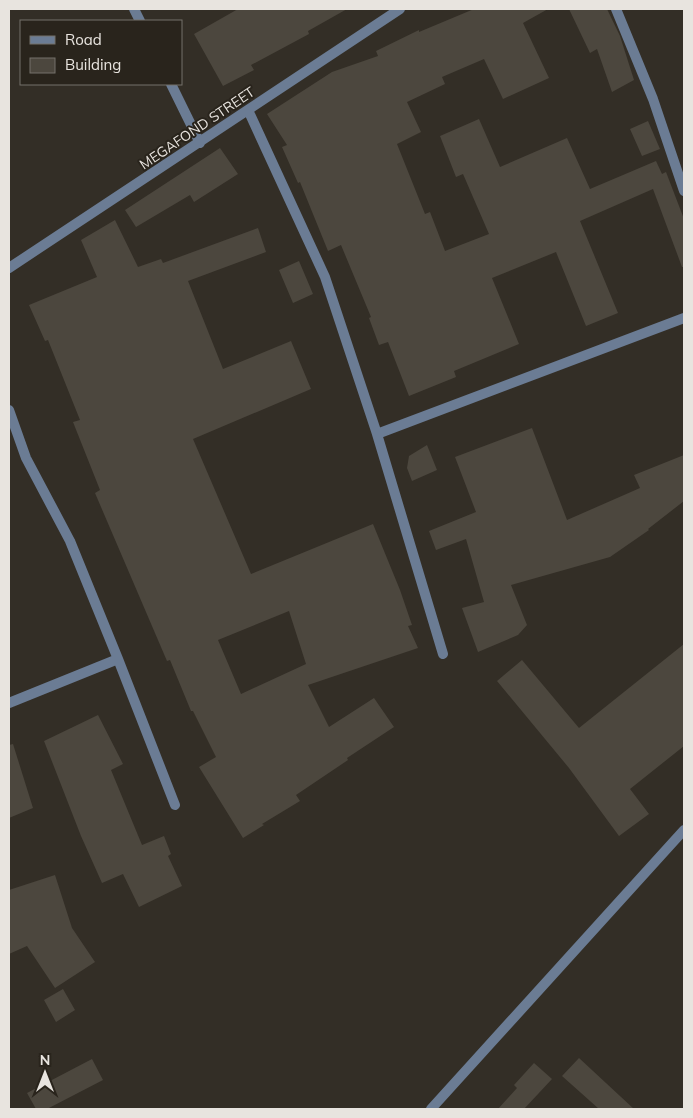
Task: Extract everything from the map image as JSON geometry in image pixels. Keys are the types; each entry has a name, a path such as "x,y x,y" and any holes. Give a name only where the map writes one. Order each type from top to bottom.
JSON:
{"street":[{"name":"MEGAFOND STREET","path":"9,268 400,9"},
{"path":"616,9 653,99 684,191"},
{"path":"171,85 200,143"},
{"path":"248,110 325,277 377,434 443,654"},
{"path":"377,434 684,318"},
{"path":"9,410 26,458 70,541 175,805"},
{"path":"9,703 118,659"},
{"path":"431,1109 684,830"}],"building":[{"path":"238,9 347,9 308,31 309,34 251,65 254,70 223,86 194,34"},
{"path":"474,9 548,9 523,23 549,78 503,99 484,59 442,77 445,84 407,102 421,132 397,144 425,214 430,212 445,251 489,234 463,174 456,177 440,136 479,119 500,167 567,138 590,189 656,161 662,174 666,172 684,219 684,267 682,267 653,189 580,221 618,313 586,326 556,252 492,278 519,344 454,371 456,377 409,396 388,342 379,345 369,318 371,317 341,245 328,251 300,182 298,183 282,147 287,145 267,114 332,72 378,56 376,51 419,30 419,32"},
{"path":"569,9 607,9 620,36 634,80 612,92 597,49 590,53"},
{"path":"648,121 660,149 642,156 630,129"},
{"path":"220,148 238,174 194,202 190,195 136,227 125,210"},
{"path":"115,220 138,267 161,259 163,263 258,228 266,252 188,281 223,369 291,341 311,389 193,439 251,574 373,524 412,625 408,626 418,648 308,685 329,727 374,698 394,727 296,795 300,801 243,838 199,767 216,757 193,711 191,711 170,660 167,661 95,493 100,490 73,422 80,420 48,340 45,341 29,305 97,277 81,240","holes":["289,611 306,664 241,694 218,640"]},
{"path":"299,261 313,294 293,303 279,270"},
{"path":"532,428 567,520 640,488 634,475 684,455 684,501 649,530 610,557 511,585 527,625 518,635 478,652 462,608 484,602 466,539 436,550 429,531 476,512 455,457"},
{"path":"427,445 437,470 412,481 407,468 409,456"},
{"path":"684,644 684,746 630,789 649,814 619,836 569,768 497,681 522,660 579,728"},
{"path":"98,715 123,764 111,770 142,845 164,836 171,854 168,856 182,886 139,907 123,874 102,883 81,836 44,741"},
{"path":"13,744 33,808 9,818 9,745"},
{"path":"55,875 72,928 95,962 55,988 27,946 9,954 9,890"},
{"path":"63,989 75,1010 56,1022 44,1000"},
{"path":"579,1058 634,1109 599,1109 562,1076"},
{"path":"92,1059 103,1080 47,1109 36,1109 27,1093"},
{"path":"534,1063 552,1079 524,1109 498,1109 517,1088 514,1085"}]}
